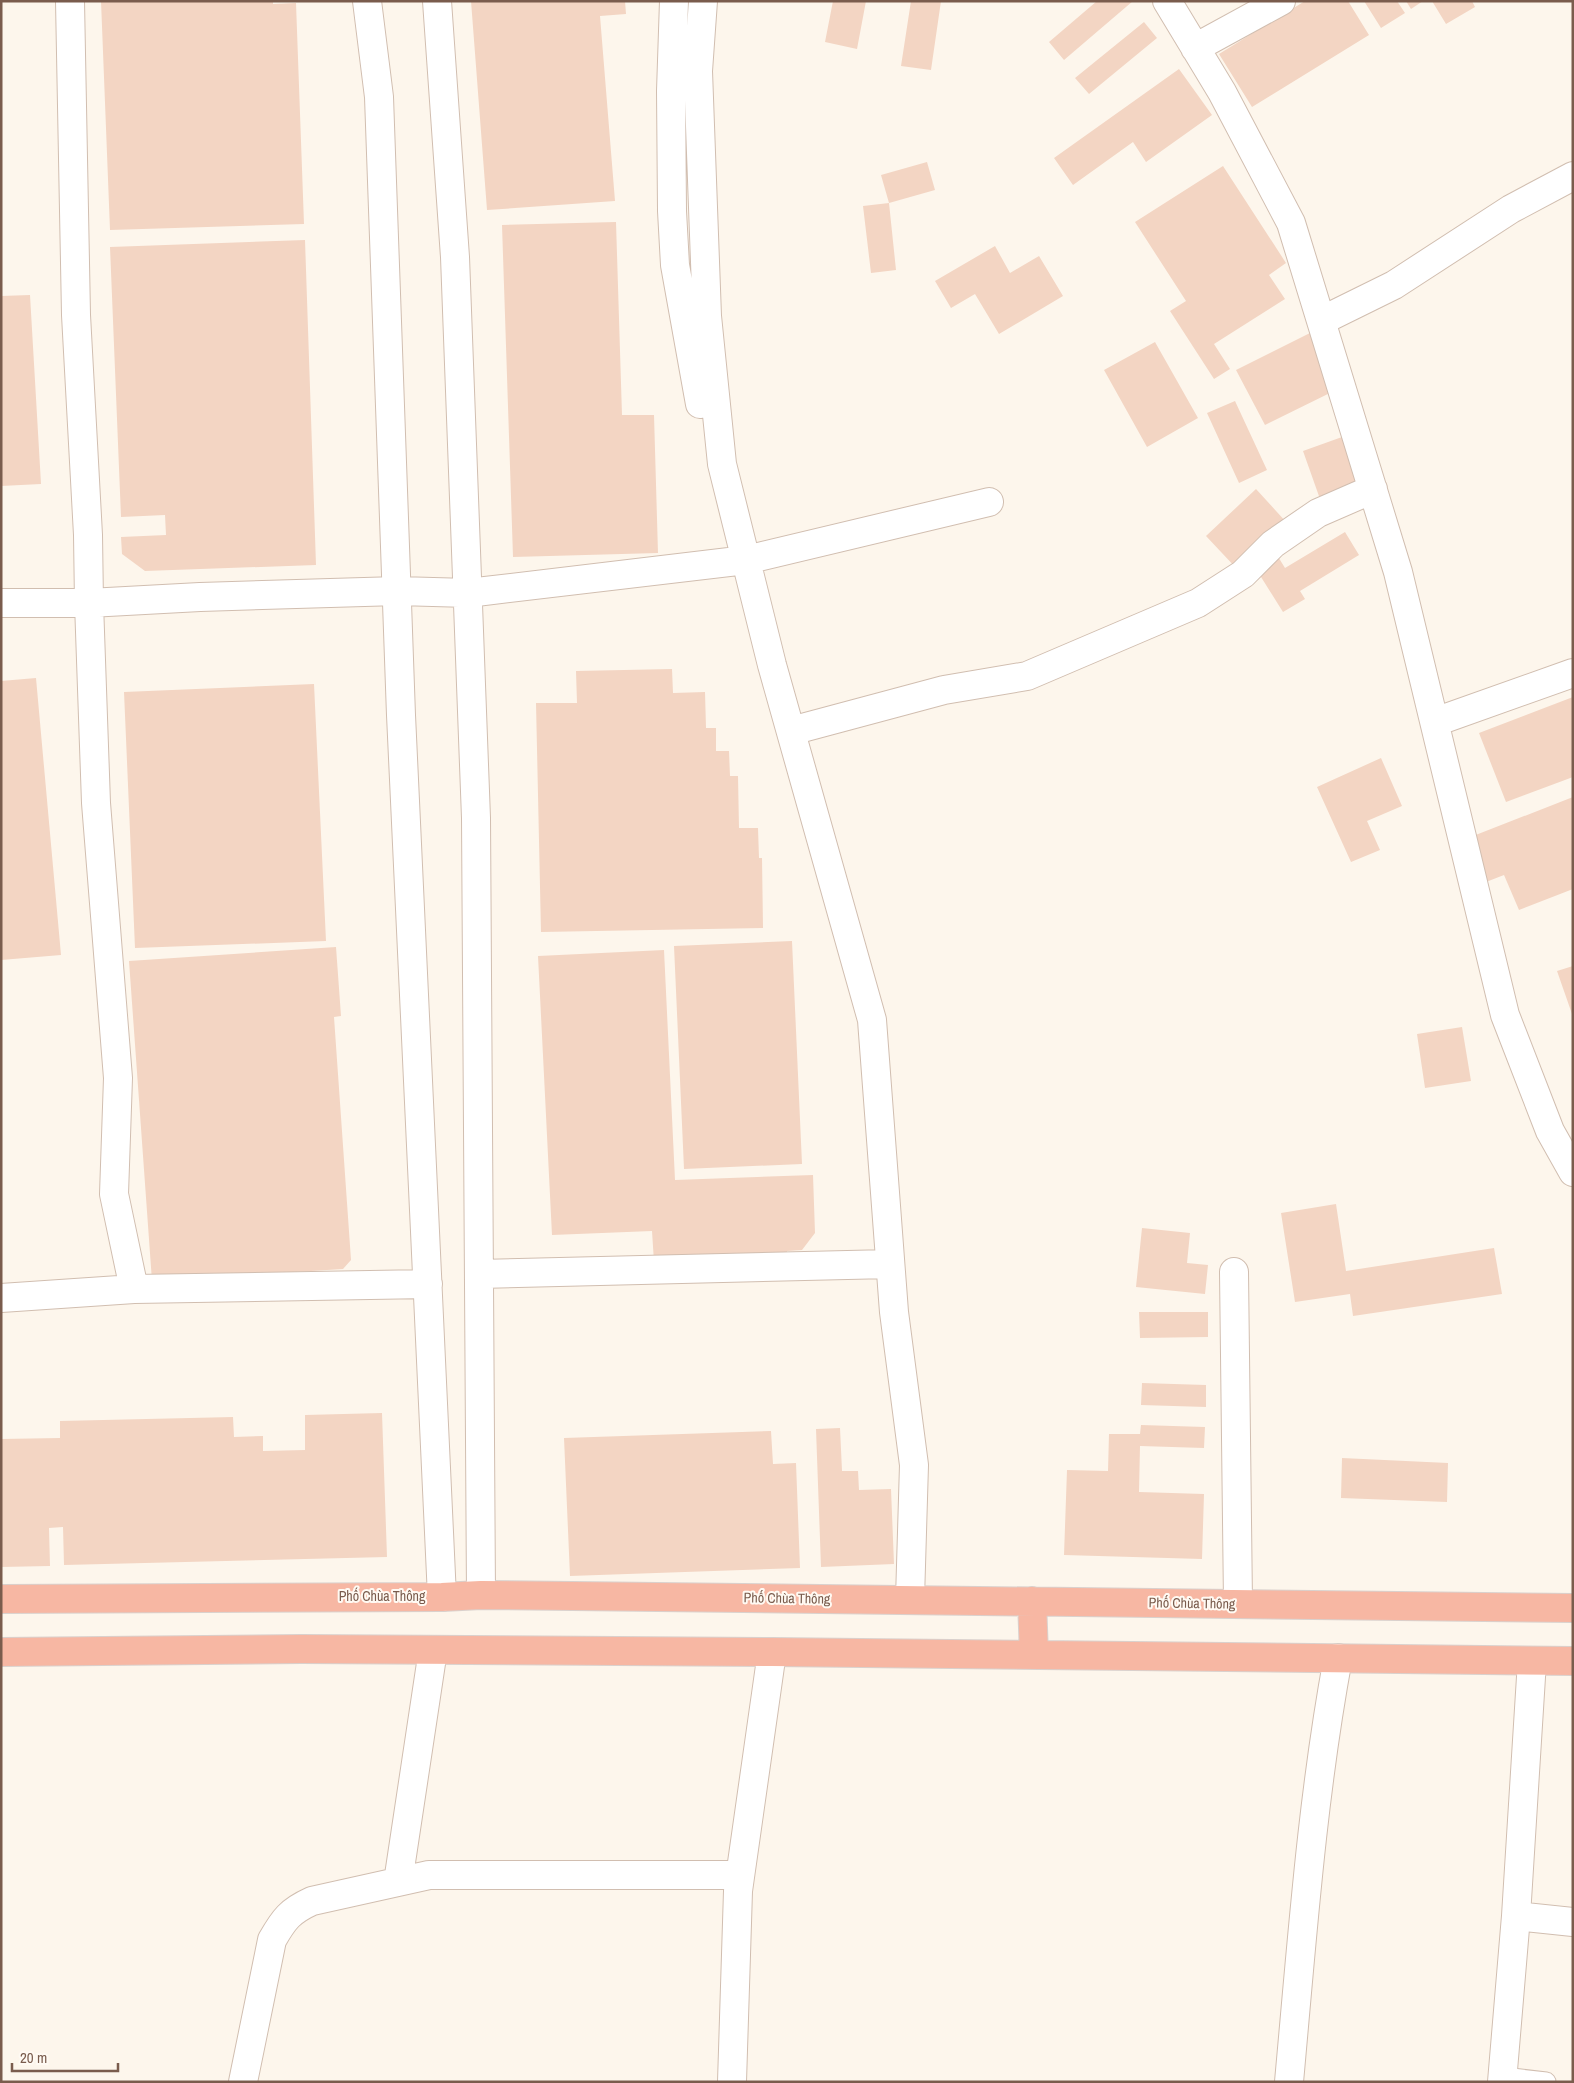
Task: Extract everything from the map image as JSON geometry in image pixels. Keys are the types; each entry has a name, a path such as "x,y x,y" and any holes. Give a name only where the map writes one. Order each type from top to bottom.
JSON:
{"highway":[{"name":"Phố Chùa Thông","path":"1,1599 442,1597 481,1595 1573,1608"},
{"path":"1032,1601 1034,1655"},
{"path":"1,1652 300,1649 1573,1661"}],"street":[{"path":"70,1 76,315 88,535 96,803 118,1078 114,1194 134,1289"},
{"path":"367,1 379,97 401,715 442,1597"},
{"path":"436,1 455,257 476,818 481,1595"},
{"path":"674,1 672,174 675,264 737,562 772,665 872,1020 894,1312 914,1465 910,1599"},
{"path":"704,1 698,70 708,316 722,464 737,562"},
{"path":"1166,1 1222,92 1291,223 1398,572 1505,1015 1550,1131 1573,1172"},
{"path":"1195,48 1281,1"},
{"path":"1321,321 1394,284 1511,209 1573,176"},
{"path":"790,731 944,690 1027,676 1198,603 1243,574 1273,544 1318,513 1373,489"},
{"path":"1,603 89,603 200,597 398,591 468,593 737,562 989,502"},
{"path":"1435,722 1573,673"},
{"path":"478,1274 890,1264"},
{"path":"1234,1272 1238,1603"},
{"path":"1,1298 134,1289 428,1284"},
{"path":"398,1882 433,1650"},
{"path":"732,2082 740,1875 772,1652"},
{"path":"1289,2082 1322,1754 1338,1658"},
{"path":"1503,2079 1516,1916 1532,1660"},
{"path":"243,2082 272,1940 282,1922 296,1909 312,1901 429,1876 740,1875"},
{"path":"1516,1916 1573,1922"}],"lane":[{"path":"1503,2079 1546,2082"}],"building":[{"path":"101,1 273,1 273,4 296,3 304,224 110,230"},
{"path":"471,1 625,1 626,14 600,16 615,201 487,210"},
{"path":"833,1 866,1 857,49 825,42"},
{"path":"911,1 941,1 931,70 901,66"},
{"path":"1097,1 1133,1 1064,60 1049,42"},
{"path":"1305,1 1348,1 1369,35 1252,107 1219,54"},
{"path":"1364,1 1397,1 1405,13 1381,28"},
{"path":"1406,1 1423,1 1411,9"},
{"path":"1432,1 1472,1 1475,7 1446,24"},
{"path":"1144,22 1157,38 1089,94 1075,78"},
{"path":"1179,69 1212,115 1146,162 1133,142 1073,185 1054,158"},
{"path":"927,162 935,190 889,203 881,175"},
{"path":"1223,166 1286,263 1269,275 1285,299 1214,344 1230,369 1214,379 1170,311 1186,301 1135,222"},
{"path":"889,203 896,270 871,273 863,206"},
{"path":"616,222 622,415 654,415 658,553 513,557 502,225"},
{"path":"305,240 316,565 145,571 122,554 121,537 166,535 165,515 121,517 110,247"},
{"path":"995,246 1010,273 1039,256 1063,296 999,334 975,294 951,308 935,281"},
{"path":"30,295 41,484 1,486 1,296"},
{"path":"1310,333 1338,389 1265,425 1236,370"},
{"path":"1155,342 1198,418 1147,447 1104,370"},
{"path":"1235,401 1267,470 1239,483 1207,413"},
{"path":"1342,437 1359,485 1320,499 1303,451"},
{"path":"1256,489 1287,523 1237,569 1206,536"},
{"path":"1345,532 1359,555 1300,591 1305,599 1283,612 1256,569 1277,555 1285,568"},
{"path":"672,669 673,693 705,692 706,728 716,728 716,751 729,751 730,776 738,776 739,828 758,828 759,858 762,858 763,928 541,932 536,703 577,703 576,671"},
{"path":"36,678 61,955 1,960 1,681"},
{"path":"314,684 326,941 135,948 124,692"},
{"path":"1573,697 1573,777 1506,802 1479,733"},
{"path":"1381,758 1402,806 1367,821 1380,850 1351,862 1317,787"},
{"path":"1573,797 1573,889 1519,910 1504,875 1486,882 1468,838"},
{"path":"792,941 802,1164 684,1169 674,946"},
{"path":"336,947 341,1016 334,1017 351,1260 343,1269 152,1281 129,961"},
{"path":"664,950 675,1180 813,1175 815,1233 802,1250 787,1251 787,1256 654,1262 652,1231 552,1235 538,956"},
{"path":"1573,966 1573,1014 1572,1014 1557,971"},
{"path":"1462,1027 1471,1081 1425,1088 1417,1034"},
{"path":"1336,1204 1346,1271 1494,1248 1502,1294 1353,1316 1350,1294 1295,1302 1281,1213"},
{"path":"1142,1228 1190,1233 1187,1263 1208,1265 1205,1294 1136,1287"},
{"path":"1139,1312 1208,1312 1208,1337 1140,1338"},
{"path":"1142,1383 1206,1385 1206,1407 1141,1405"},
{"path":"382,1413 387,1557 64,1565 63,1527 49,1528 50,1566 1,1567 1,1439 60,1438 60,1421 233,1417 234,1437 263,1436 263,1451 305,1450 305,1415"},
{"path":"1141,1425 1205,1427 1204,1448 1140,1446 1139,1492 1204,1494 1202,1559 1064,1555 1067,1470 1108,1471 1109,1434 1140,1434"},
{"path":"840,1428 842,1471 858,1471 859,1490 891,1489 894,1564 821,1567 816,1429"},
{"path":"771,1431 773,1464 796,1463 800,1568 570,1576 564,1438"},
{"path":"1342,1458 1448,1463 1447,1502 1341,1498"}]}
